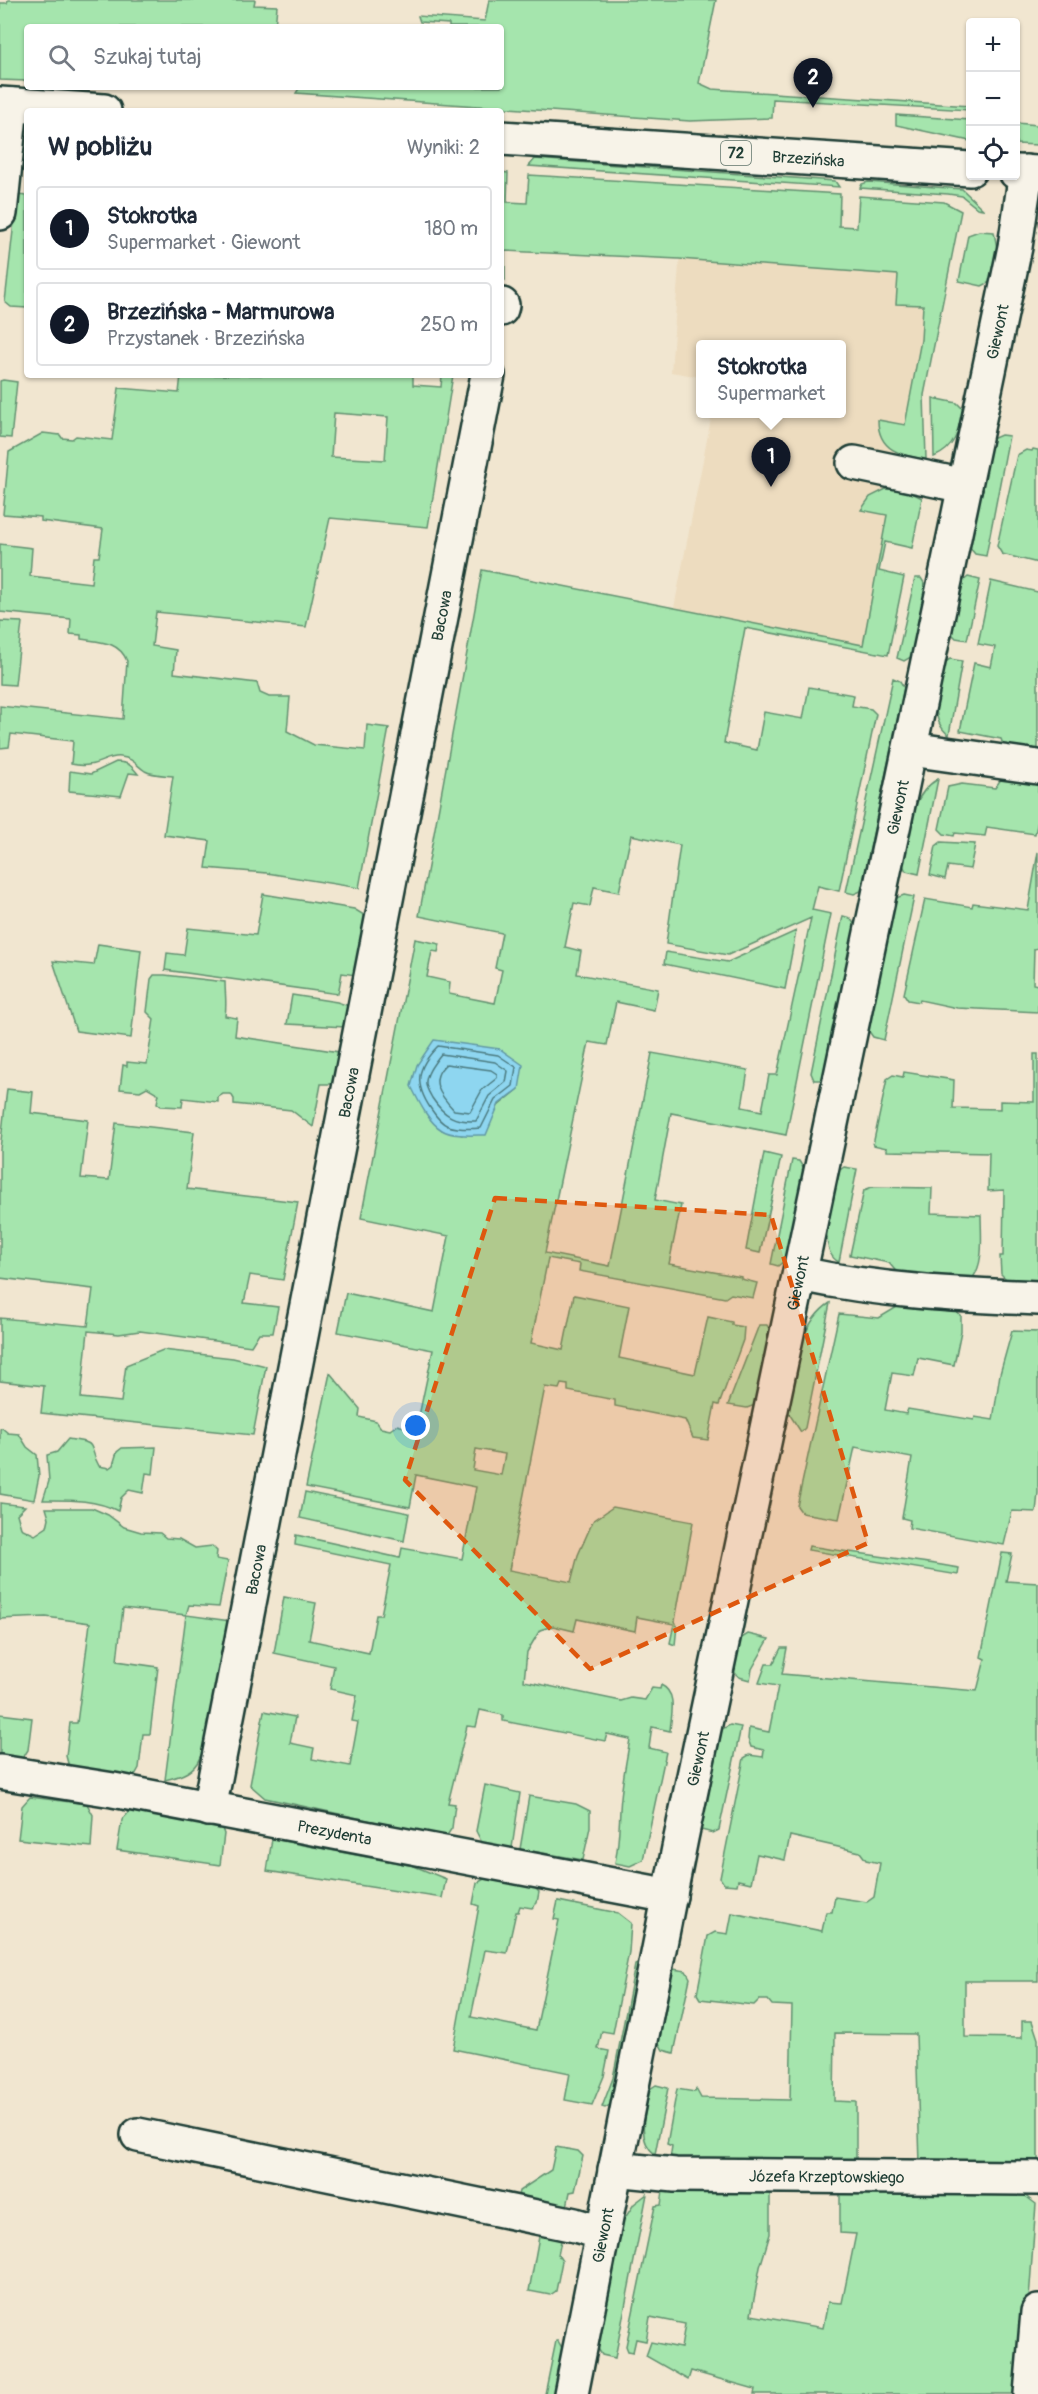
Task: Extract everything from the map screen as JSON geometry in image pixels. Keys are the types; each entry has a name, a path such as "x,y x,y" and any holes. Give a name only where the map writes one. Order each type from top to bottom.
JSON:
{"street":[{"path":"0,213 6,104 62,108"},
{"name":"Brzezińska","path":"504,138 966,169"},
{"name":"Giewont","path":"571,2394 670,1896 1015,247 1026,172"},
{"name":"Bacowa","path":"209,1809 487,378"},
{"path":"854,463 965,486"},
{"path":"910,749 1038,767"},
{"path":"800,1274 885,1290 1038,1298"},
{"name":"Prezydenta","path":"0,1772 113,1790 670,1896"},
{"path":"138,2135 575,2224 603,2233"},
{"name":"Józefa Krzeptowskiego","path":"615,2169 675,2175 1038,2178"},
{"path":"1031,2394 1038,2312"}],"highlighted area":[{"path":"495,1198 771,1215 868,1543 590,1669 405,1480"}],"shaded area":[{"path":"681,238 945,256 863,645 674,608 711,418 846,418 846,340 696,340 696,376 671,372"}],"green space":[{"path":"8,0 255,0 254,5 277,6 275,24 24,24 24,81 0,80 0,3 7,3"},
{"path":"489,0 716,0 699,83 712,89 966,106 966,110 773,99 772,118 690,121 296,93 298,90 504,90 504,24 420,22 418,16 485,21"},
{"path":"896,115 966,120 966,140 896,125"},
{"path":"1020,123 1038,125 1038,145 1020,144"},
{"path":"535,159 835,181 839,187 529,166"},
{"path":"504,172 508,173 507,202 527,203 529,175 840,194 839,226 857,227 859,196 944,202 961,211 924,395 926,459 908,456 893,450 882,438 879,430 878,420 905,425 921,340 923,305 896,304 898,275 679,259 505,251 505,280"},
{"path":"868,182 962,189 983,209 977,208 962,196 860,188 862,184"},
{"path":"17,195 24,196 24,308 11,307 5,302"},
{"path":"979,231 994,232 997,248 990,282 982,286 959,281 968,235"},
{"path":"181,378 413,378 413,385 441,387 442,378 453,378 428,527 330,518 306,627 156,612 152,646 176,650 174,673 257,683 260,693 269,697 290,697 287,731 314,745 365,750 367,725 389,728 359,888 267,873 206,868 210,841 164,835 173,776 148,772 131,760 121,757 88,765 71,764 73,741 11,734 9,747 0,748 0,706 123,719 127,661 124,654 114,646 81,639 81,635 70,634 71,619 0,612 0,544 32,548 30,576 91,583 94,557 99,557 103,529 41,521 41,517 3,514 9,452 43,433 60,435 62,438 72,439 76,436 112,440 119,388 179,393","holes":["334,413 388,417 385,460 331,457"]},
{"path":"0,381 17,382 11,438 0,437"},
{"path":"933,398 957,403 963,409 958,431 952,443 934,457"},
{"path":"1001,435 1009,436 986,556 975,554 970,548 992,439"},
{"path":"1033,449 1038,450 1038,563 1002,554 997,546 1017,455"},
{"path":"886,489 906,490 922,498 912,548 885,542 879,571 904,577 888,655 745,628 724,743 757,750 764,712 803,719 809,687 854,695 852,706 871,709 876,714 839,891 818,886 812,910 831,914 786,1135 671,1113 655,1200 681,1205 669,1264 741,1277 741,1279 757,1283 753,1298 731,1294 725,1298 579,1271 580,1264 548,1258 531,1343 563,1350 574,1295 629,1306 619,1358 695,1374 708,1317 744,1327 743,1340 719,1405 715,1404 708,1440 693,1438 685,1420 615,1406 615,1400 568,1391 568,1385 561,1384 559,1389 545,1387 509,1570 571,1582 578,1555 593,1521 613,1507 693,1522 675,1621 677,1626 675,1645 670,1643 674,1624 637,1617 635,1631 577,1619 574,1631 553,1626 540,1630 527,1652 524,1681 621,1701 631,1698 645,1700 652,1688 660,1689 661,1685 670,1693 672,1705 670,1731 652,1727 649,1748 666,1752 643,1860 630,1866 615,1863 621,1793 630,1739 607,1734 605,1741 503,1721 503,1715 480,1710 476,1727 467,1726 448,1803 455,1804 452,1828 446,1837 265,1798 250,1785 264,1711 295,1717 290,1743 314,1748 312,1759 350,1766 358,1722 352,1721 357,1695 330,1689 334,1666 274,1653 284,1597 316,1603 309,1640 369,1653 376,1615 381,1615 391,1565 295,1545 296,1535 400,1558 402,1548 462,1559 476,1487 416,1475 410,1507 306,1487 330,1373 360,1409 359,1417 376,1421 381,1428 390,1430 397,1425 416,1430 433,1350 338,1332 346,1293 434,1312 449,1236 361,1218 415,939 440,944 438,952 432,951 427,977 450,982 449,994 495,1003 502,970 495,968 502,933 419,916 482,570 863,645 887,515 861,510 870,497","holes":["631,835 680,845 666,944 728,955 811,918 777,1075 769,1075 762,1111 742,1107 748,1070 652,1053 610,1266 545,1253 589,1042 607,1045 616,1002 654,1010 658,989 577,974 581,951 565,947 574,903 590,906 594,887 619,892","519,1089 462,1135 442,1130 428,1116","476,1449 505,1454 501,1475 473,1470"]},
{"path":"968,577 980,580 967,640 956,638 951,633 962,582"},
{"path":"915,578 921,578 926,586 911,657 904,661 897,658"},
{"path":"991,581 1038,592 1038,752 1005,750 1001,739 960,731 974,663 991,667 995,647 978,644"},
{"path":"0,621 22,622 15,685 0,684"},
{"path":"950,659 962,661 949,735 938,720 936,701 945,662"},
{"path":"893,678 900,681 904,688 861,891 854,894 846,892"},
{"path":"116,762 129,765 138,774 129,773 121,796 69,791 70,771 91,774"},
{"path":"938,779 919,874 906,871 903,865 912,816 921,795"},
{"path":"1001,779 1038,785 1038,821 1035,834 987,827 985,836 955,833 954,836 944,834 939,829 948,787 962,784 995,788"},
{"path":"941,842 975,844 970,869 948,866 945,879 930,875 936,846"},
{"path":"1038,852 1038,948 1034,949 1033,984 1038,985 1038,1012 957,1008 920,1000 919,1002 908,1000 904,994 925,899 972,907 973,903 1028,910"},
{"path":"263,894 354,909 369,918 356,975 342,973 338,994 165,970 167,953 184,955 188,928 256,935"},
{"path":"904,895 914,897 884,1040 873,1037 868,1030 896,898"},
{"path":"843,916 850,918 855,925 822,1080 814,1080 811,1073"},
{"path":"796,931 785,989 664,964 666,952 728,962"},
{"path":"98,944 141,950 131,1038 76,1031 53,961 94,965"},
{"path":"154,975 225,982 225,1016 237,1018 235,1036 339,1052 334,1084 321,1084 313,1127 291,1110 234,1104 231,1094 218,1097 218,1102 183,1098 182,1107 161,1106 157,1103 159,1094 147,1087 140,1091 120,1089 123,1065 127,1066 127,1062 147,1064 154,1019 147,1012 151,979"},
{"path":"292,995 349,1006 346,1027 287,1024"},
{"path":"1034,1054 1038,1054 1038,1278 1037,1280 1007,1280 1001,1274 1000,1256 1003,1256 1004,1190 988,1191 989,1153 887,1151 887,1148 873,1145 887,1079 893,1075 903,1077 904,1072 954,1080 953,1108 1000,1109 1000,1101 1034,1102"},
{"path":"7,1089 33,1092 31,1113 88,1120 81,1178 109,1180 116,1123 194,1132 187,1189 298,1202 283,1280 250,1275 244,1303 278,1307 273,1333 259,1333 251,1346 140,1331 119,1334 88,1331 81,1398 121,1402 126,1365 163,1350 233,1358 266,1366 253,1435 41,1413 44,1386 0,1381 0,1318 88,1326 93,1289 0,1278 0,1149"},
{"path":"764,1153 781,1157 760,1253 746,1250"},
{"path":"792,1160 799,1161 804,1169 784,1261 778,1266 771,1264"},
{"path":"844,1167 857,1169 839,1262 832,1255 828,1246 827,1233 834,1192 840,1170"},
{"path":"872,1187 932,1188 931,1213 981,1215 980,1258 971,1280 899,1275 889,1263 850,1255 864,1190"},
{"path":"830,1303 805,1428 801,1432 788,1412 799,1352 810,1324"},
{"path":"897,1307 956,1312 961,1316 961,1331 954,1365 918,1358 914,1376 892,1373 885,1410 906,1414 908,1409 974,1420 975,1417 993,1420 1000,1374 1012,1331 1038,1332 1036,1512 1012,1511 1004,1545 909,1528 910,1520 902,1518 912,1458 855,1447 839,1519 802,1513 797,1506 839,1314 879,1318"},
{"path":"759,1325 767,1325 770,1330 755,1405 747,1408 728,1405"},
{"path":"0,1429 8,1433 19,1434 27,1447 37,1455 39,1476 34,1500 0,1494"},
{"path":"68,1439 89,1444 99,1466 109,1468 113,1465 117,1452 122,1448 156,1447 153,1474 146,1473 143,1493 129,1490 121,1498 118,1511 91,1502 43,1500 49,1481 47,1455 57,1452"},
{"path":"305,1492 409,1513 404,1541 300,1518"},
{"path":"0,1503 25,1506 17,1514 21,1528 35,1535 47,1527 49,1518 46,1508 92,1508 108,1515 124,1527 141,1532 160,1533 166,1538 179,1539 195,1548 212,1546 217,1551 216,1559 228,1561 219,1607 189,1605 186,1615 123,1608 117,1661 158,1667 150,1734 143,1734 139,1768 134,1777 69,1767 66,1756 70,1723 77,1723 90,1623 46,1617 0,1619"},
{"path":"809,1546 959,1568 958,1575 808,1550"},
{"path":"1002,1553 1012,1554 1006,1581 1038,1583 1038,1981 965,1981 965,2037 1022,2038 1022,2021 1032,2021 1038,2039 1038,2162 920,2164 916,2034 835,2033 834,2101 856,2102 856,2163 670,2159 672,2146 667,2144 677,2089 695,2092 696,2089 701,2098 790,2100 792,2006 772,2005 768,2000 759,2000 754,2005 700,1999 697,1994 708,1936 715,1932 728,1934 732,1913 822,1931 826,1912 832,1912 835,1897 867,1902 874,1897 880,1863 866,1860 860,1852 790,1836 785,1860 757,1854 751,1883 738,1880 737,1885 724,1884 720,1878 744,1758 749,1755 763,1757 764,1750 751,1747 748,1739 749,1728 769,1732 778,1686 759,1683 766,1664 773,1664 781,1648 787,1648 782,1674 977,1691 985,1659 981,1657"},
{"path":"186,1615 230,1621 214,1714 204,1749 191,1770 165,1780"},
{"path":"748,1634 769,1639 752,1669 750,1680 739,1677 733,1671 740,1639"},
{"path":"0,1714 32,1718 28,1750 23,1758 0,1754"},
{"path":"730,1725 741,1727 719,1830 713,1833 701,1830 722,1729"},
{"path":"485,1785 520,1793 512,1848 482,1843 476,1831"},
{"path":"529,1796 576,1804 590,1811 590,1827 583,1860 520,1849"},
{"path":"30,1797 87,1804 93,1815 91,1847 18,1839 22,1806"},
{"path":"130,1811 220,1823 224,1834 220,1865 117,1850 122,1820"},
{"path":"272,1839 414,1866 446,1879 442,1898 267,1871"},
{"path":"484,1879 534,1887 539,1892 537,1903 532,1908 520,1906 516,1912 507,1953 485,1950 471,2017 536,2030 559,1920 554,1919 558,1901 618,1913 631,1923 629,1952 613,2033 602,2031 598,2049 609,2051 604,2076 592,2105 565,2100 570,2073 453,2049 479,1906 473,1904 477,1883"},
{"path":"639,1963 611,2104 605,2108 602,2107 613,2078 635,1965"},
{"path":"673,1969 686,1971 690,1978 674,2053 663,2050 659,2043"},
{"path":"656,2085 668,2088 655,2154 645,2141 644,2124 650,2089"},
{"path":"556,2147 578,2151 583,2156 575,2191 570,2192 567,2207 517,2201 519,2191 551,2170"},
{"path":"1016,2189 1036,2204 1022,2394 754,2394 755,2389 691,2371 688,2380 646,2356 651,2342 681,2348 685,2324 650,2317 646,2341 636,2339 633,2352 628,2351 626,2346 655,2206 661,2205 663,2191 770,2193 770,2234 760,2267 751,2315 823,2328 828,2302 842,2303 856,2234 840,2233 840,2193"},
{"path":"647,2194 615,2358 602,2355 597,2347 623,2221 634,2204"},
{"path":"540,2231 561,2241 558,2255 562,2261 556,2291 550,2295 529,2291"},
{"path":"556,2341 562,2348 553,2394 545,2394"}],"water":[{"path":"434,1040 500,1049 523,1065 519,1089 499,1104 486,1135 452,1134 442,1130 432,1122 420,1104 411,1086 417,1065"}],"place":[{"name":"Brzezińska - Marmurowa","path":"813,108"},
{"name":"Stokrotka","path":"771,487"}]}
